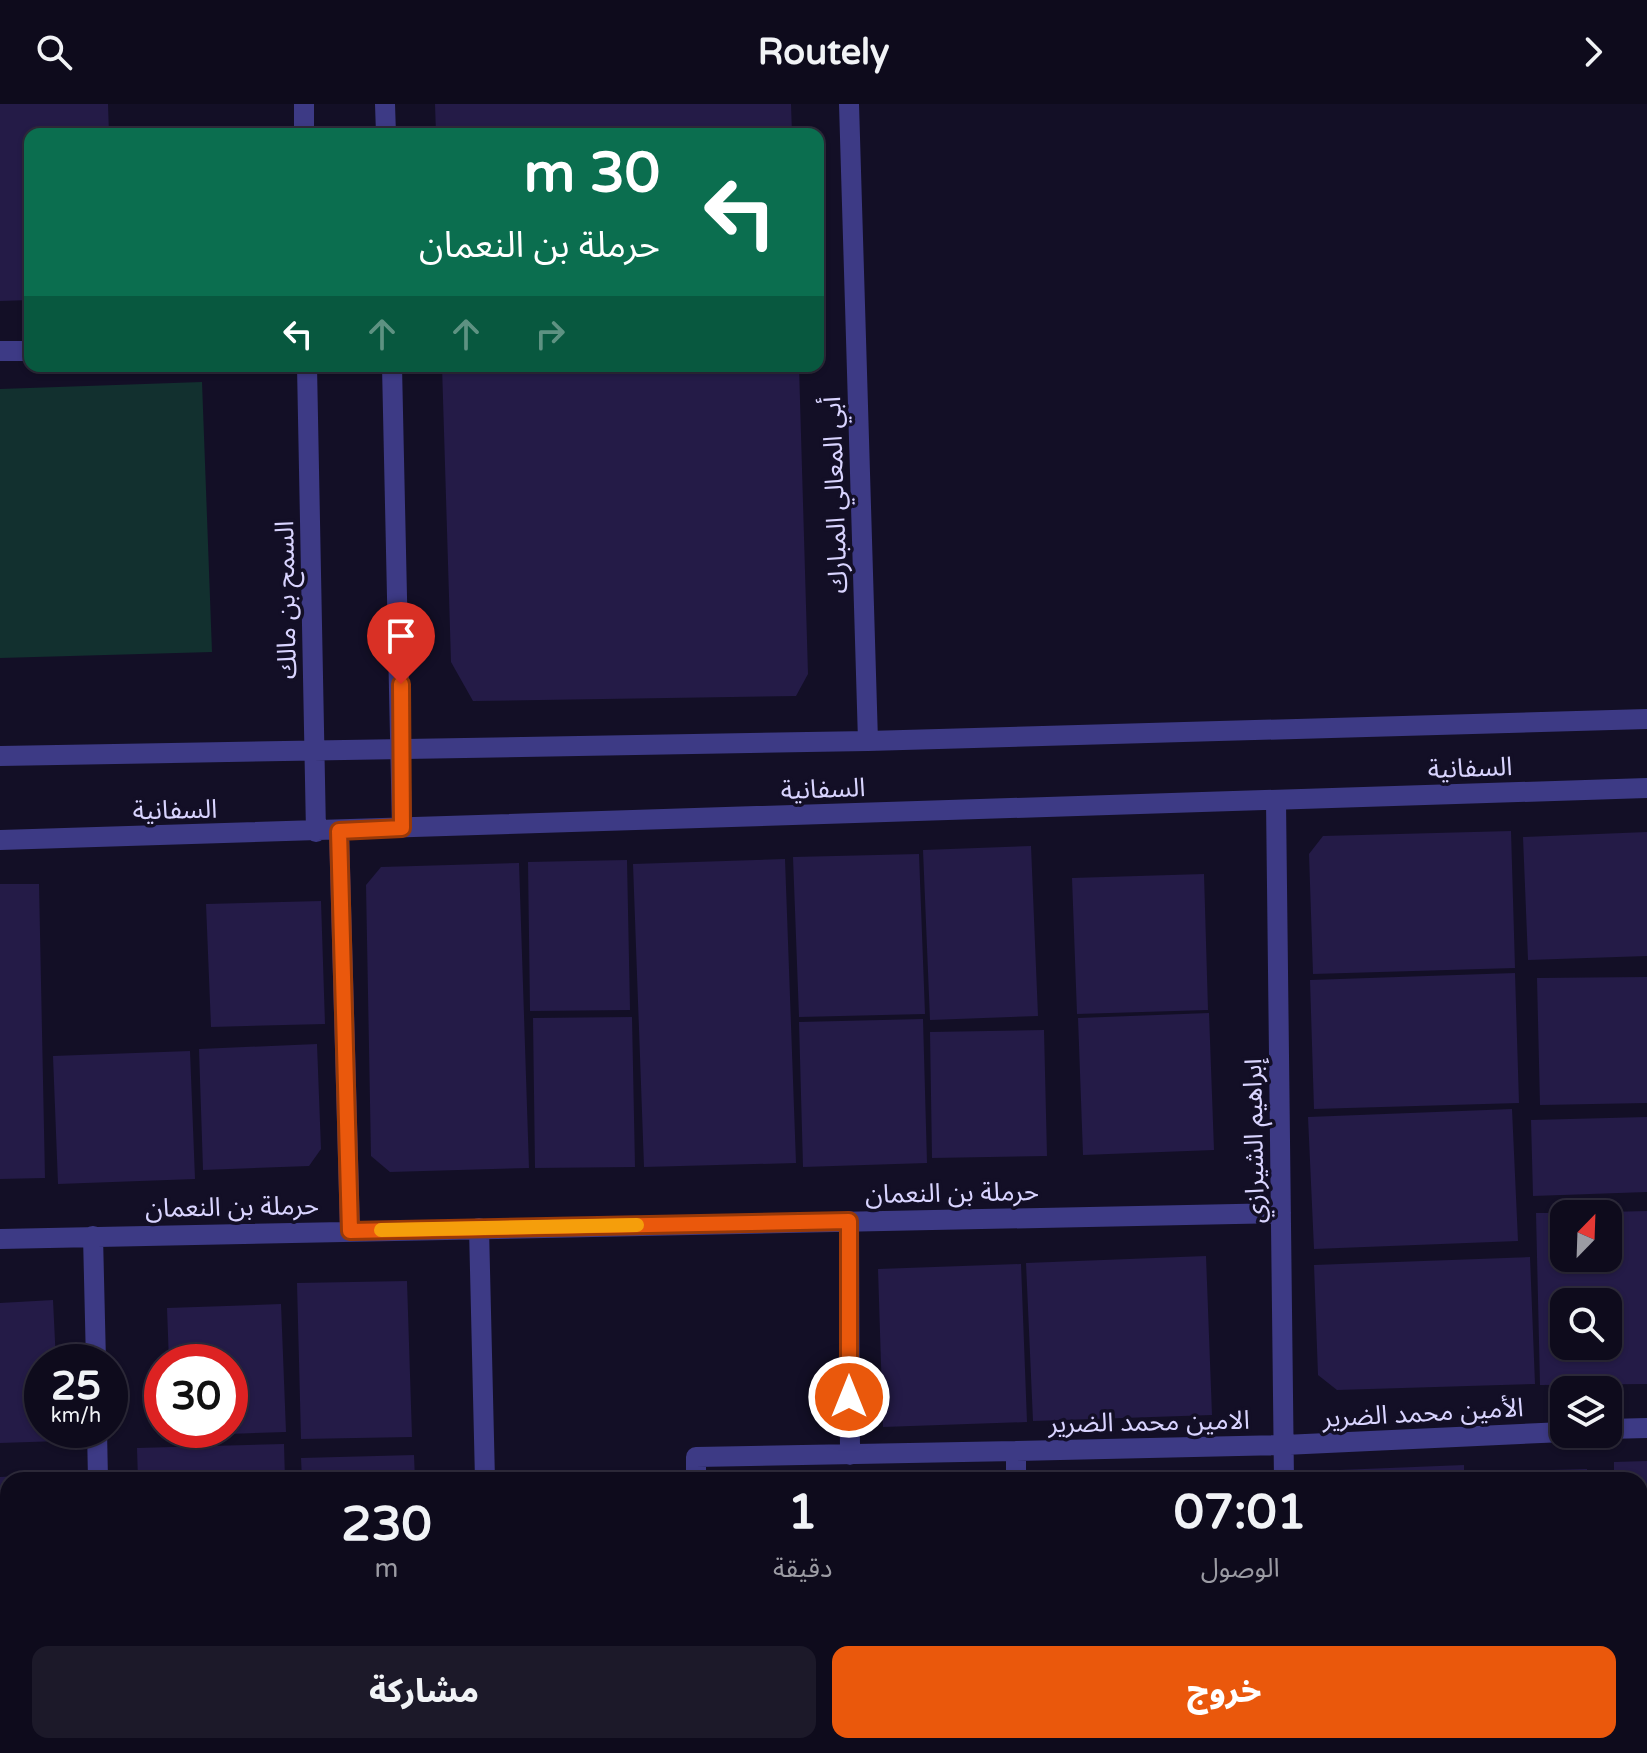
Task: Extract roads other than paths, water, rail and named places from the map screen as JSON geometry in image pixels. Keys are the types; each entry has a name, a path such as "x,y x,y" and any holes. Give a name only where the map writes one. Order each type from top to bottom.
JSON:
{"street":[{"path":"304,104 304,128"},
{"path":"385,104 386,128"},
{"name":"أبي المعالي المبارك","path":"849,104 868,741"},
{"path":"0,351 24,351"},
{"name":"السمح بن مالك","path":"307,372 316,832"},
{"path":"392,372 402,828"},
{"name":"السفانية","path":"0,756 868,741 1647,719"},
{"name":"السفانية","path":"0,840 1647,788"},
{"name":"إبراهيم الشيرازي","path":"1276,801 1284,1472"},
{"path":"339,831 350,1231"},
{"name":"حرملة بن النعمان","path":"0,1239 1281,1213"},
{"path":"849,1221 850,1455"},
{"path":"479,1228 485,1472"},
{"path":"93,1236 96,1344"},
{"path":"1622,1429 1647,1428"},
{"name":"الأمين محمد الضرير","path":"1284,1445 1550,1433"},
{"name":"الامين محمد الضرير","path":"696,1472 696,1457 1284,1445"},
{"path":"97,1448 98,1472"},
{"name":"الامين محمد الضرير","path":"1016,1451 1016,1472"}]}
